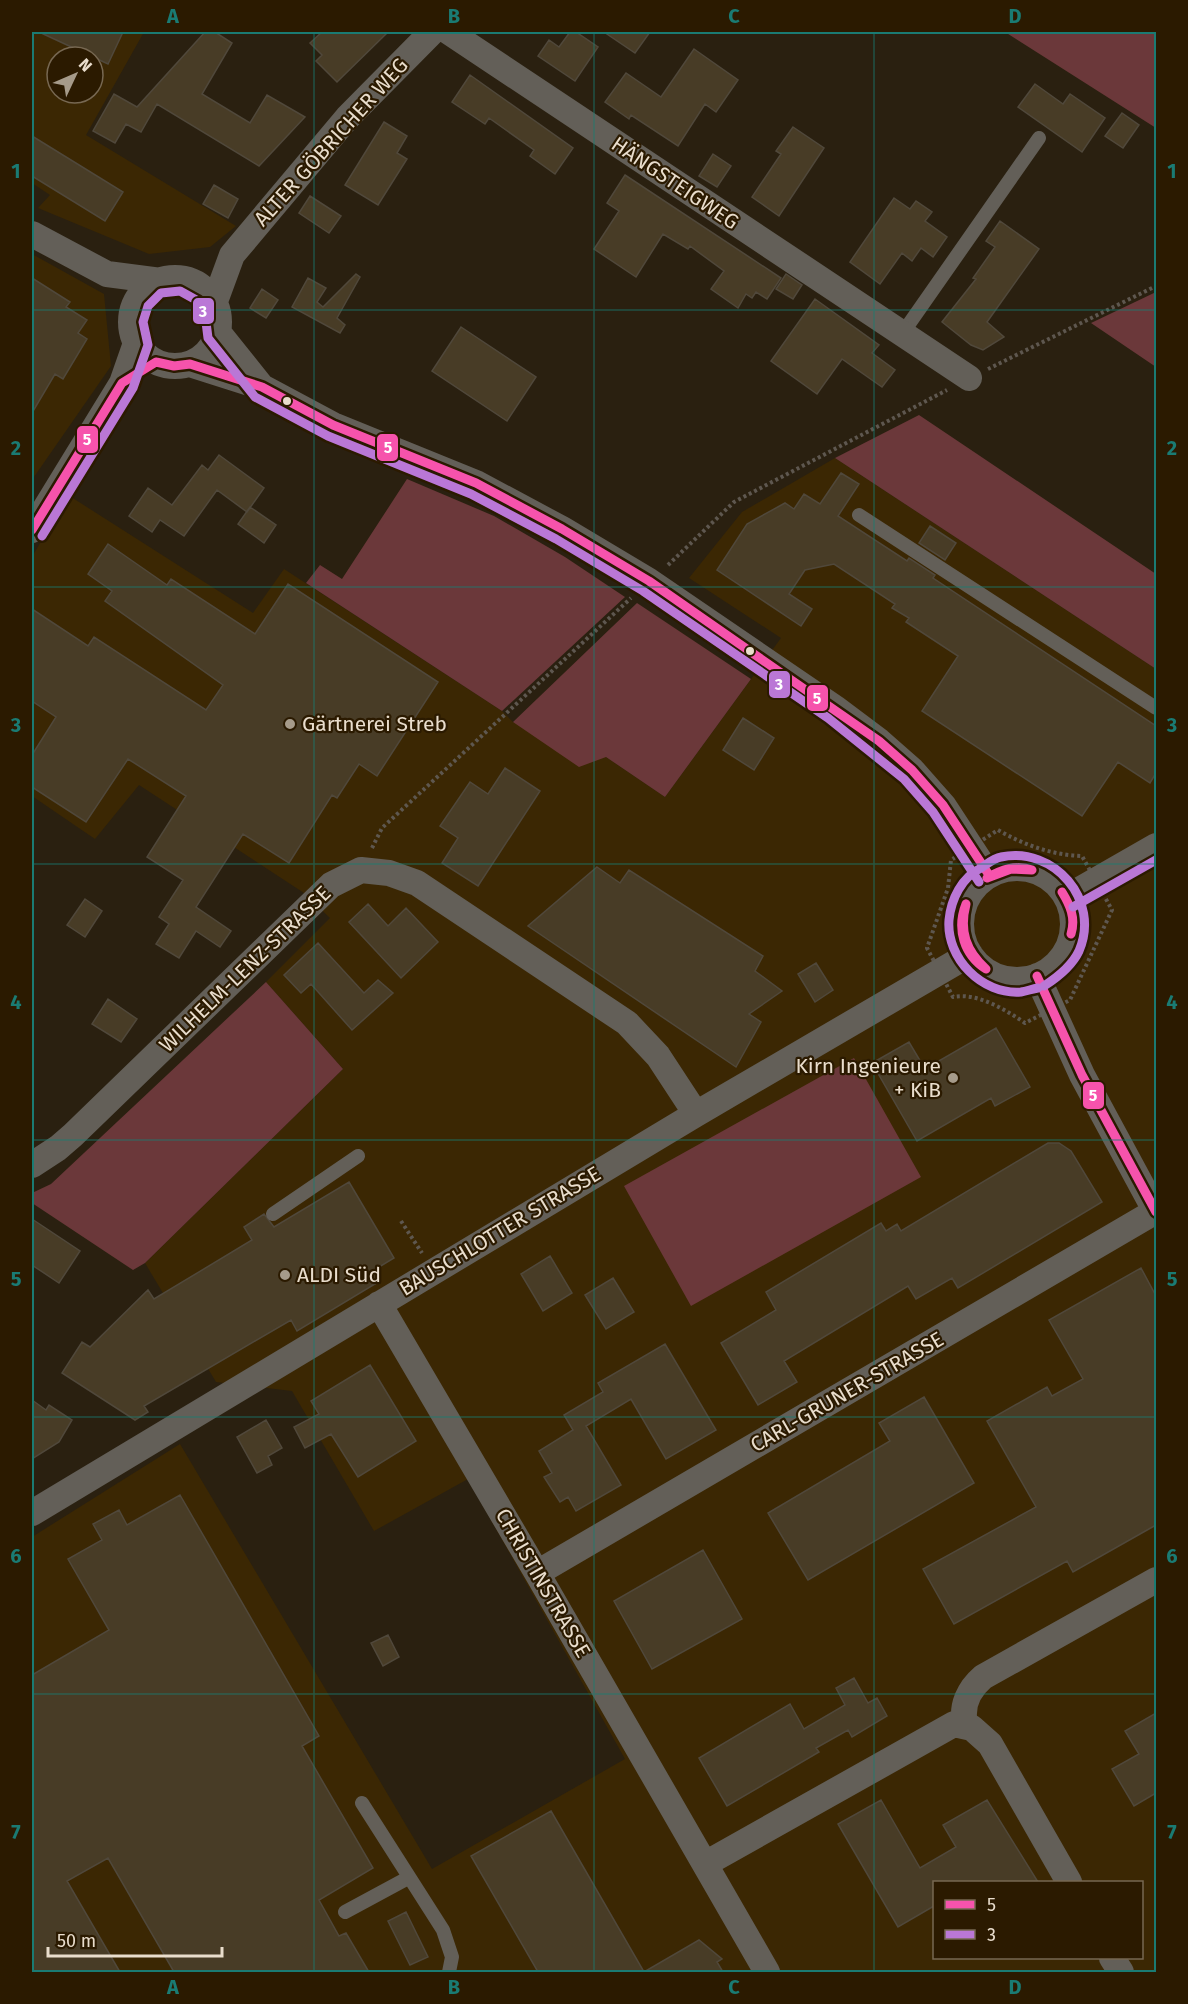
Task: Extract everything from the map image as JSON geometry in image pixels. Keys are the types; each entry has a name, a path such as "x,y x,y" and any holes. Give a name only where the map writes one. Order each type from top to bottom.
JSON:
{"street":[{"name":"ALTER GÖBRICHER WEG","path":"214,304 232,255 347,118 432,32"},
{"name":"HÄNGSTEIGWEG","path":"448,32 969,378"},
{"path":"32,234 107,274 196,284 214,304 219,320 218,332 209,350 190,364"},
{"name":"ALTER GÖBRICHER WEG","path":"172,280 232,255"},
{"path":"107,274 132,311"},
{"path":"172,280 146,290 132,311 132,330 136,343 144,354 156,362 174,366 190,364 262,387 333,425 476,483 562,529 649,581 879,741 912,770 943,805 989,875"},
{"path":"218,332 262,387"},
{"path":"32,530 122,383 136,343"},
{"path":"122,383 156,362"},
{"path":"1067,897 1156,846"},
{"path":"1013,868 1029,869 1052,880 1067,897 1073,921 1070,943 1058,962 1037,976 1014,980 997,976 982,967 970,954 963,938 963,910 975,886 989,875 1013,868"},
{"name":"WILHELM-LENZ-STRASSE","path":"32,1165 66,1142 331,885 361,870 389,873 417,883 627,1023 657,1056 696,1114"},
{"name":"BAUSCHLOTTER STRASSE","path":"32,1513 696,1114 970,954"},
{"path":"1037,976 1082,1075 1156,1212"},
{"name":"CARL-GRUNER-STRASSE","path":"537,1573 1156,1212"},
{"name":"CHRISTINSTRASSE","path":"379,1304 767,1972"},
{"path":"965,1724 963,1716 967,1699 983,1677 1156,1580"},
{"path":"705,1864 943,1728 954,1724 965,1724 981,1734 990,1744 1068,1881"}],"lane":[{"path":"902,334 1039,138"},
{"path":"860,515 1156,708"},
{"path":"273,1214 358,1156"},
{"path":"362,1803 443,1930 452,1957 449,1972"},
{"path":"345,1912 408,1878"}],"path":[{"path":"969,378 1156,286"},
{"path":"998,830 1016,841 1058,855 1082,856 1112,910 1070,1000 1025,1023 1008,1011 964,995 953,997 927,948 948,888 951,860 972,847 998,830"},
{"path":"401,1221 434,1271"}],"shaded area":[{"path":"32,32 144,32 105,101 105,45 45,45 45,105 103,105 86,135 236,226 210,247 149,254 38,208 50,195 32,183"},
{"path":"1005,32 1156,32 1156,128"},
{"path":"32,254 104,294 111,366 34,477 32,475"},
{"path":"1156,292 1156,367 1091,323"},
{"path":"919,415 1156,574 1156,669 835,458"},
{"path":"835,458 1156,669 1156,1972 32,1972 32,1537 180,1444 432,1869 625,1759 468,1479 374,1531 292,1391 216,1382 145,1263 343,1069 266,982 330,918 304,893 139,785 95,839 32,796 32,557 68,495 253,613 284,569 502,711 513,722 606,757 665,797 781,638 689,578 742,512"},
{"path":"407,479 494,516 565,557 625,597 502,711 306,583 320,565 342,579"},
{"path":"637,603 751,679 665,797 606,757 579,767 513,722"},
{"path":"266,982 343,1069 145,1263 133,1270 32,1203 32,1193 51,1184"},
{"path":"854,1058 921,1177 691,1306 624,1186"}],"building":[{"path":"39,32 123,32 108,64 105,63 105,45 67,45"},
{"path":"205,32 215,32 232,43 202,94 250,123 267,95 305,117 259,166 157,104 141,132 126,124 115,143 93,131 114,94 137,107"},
{"path":"322,32 388,32 337,82 316,61 322,55 310,43"},
{"path":"570,32 576,32 598,47 575,81 538,56 549,40 559,47"},
{"path":"604,32 650,32 635,53"},
{"path":"694,49 738,80 716,112 705,104 678,146 631,115 629,119 605,102 626,73 661,97"},
{"path":"470,75 573,148 555,174 530,156 534,150 489,118 485,124 452,102"},
{"path":"1035,84 1063,104 1070,94 1105,118 1082,152 1018,107"},
{"path":"1122,113 1139,125 1123,148 1105,136"},
{"path":"384,122 407,136 397,153 407,159 378,205 345,185"},
{"path":"793,127 824,148 779,216 752,197 781,154 776,151"},
{"path":"32,136 123,192 105,221 32,176"},
{"path":"713,154 731,166 717,187 699,176"},
{"path":"625,175 781,278 767,299 756,292 752,298 746,294 738,308 711,289 724,271 690,246 688,249 663,234 636,277 594,249 619,211 607,203"},
{"path":"214,185 238,199 228,218 203,204"},
{"path":"310,196 341,216 329,233 299,213"},
{"path":"894,198 910,209 916,201 932,212 925,221 947,237 933,257 921,248 912,261 902,253 880,284 850,262"},
{"path":"1000,221 1039,249 987,322 1004,337 983,350 971,345 942,322 976,279 973,278 995,247 986,241"},
{"path":"356,274 360,277 337,318 345,325 340,333 292,307 308,278 326,288 317,302 323,307"},
{"path":"786,274 802,285 793,299 776,289"},
{"path":"32,278 70,302 66,307 87,320 78,333 87,339 63,379 55,374 32,413"},
{"path":"262,289 278,300 266,318 250,308"},
{"path":"815,299 879,345 872,353 895,370 882,387 842,359 817,394 771,361"},
{"path":"461,327 536,377 507,421 432,371"},
{"path":"219,455 264,488 247,512 217,490 184,536 160,520 152,532 129,516 148,488 172,505 202,465 208,470"},
{"path":"841,473 859,484 838,516 907,561 909,558 935,575 933,578 1156,726 1156,773 1150,783 1118,762 1082,816 922,711 958,656 906,622 909,618 892,608 895,604 834,564 805,570 789,594 812,609 801,626 717,570 747,524 785,503 794,509 804,494 820,504"},
{"path":"250,507 276,525 264,543 238,524"},
{"path":"930,526 956,543 945,560 919,543"},
{"name":"Gärtnerei Streb","path":"108,544 167,585 171,579 255,634 288,584 438,682 377,776 359,764 337,798 332,795 289,863 243,834 196,907 231,931 220,947 196,931 179,958 156,944 169,924 159,917 183,880 147,857 186,796 128,759 86,822 32,787 32,755 56,717 32,701 32,609 88,646 94,637 206,710 223,685 105,601 112,591 88,574"},
{"path":"743,718 774,738 754,770 723,750"},
{"path":"505,768 540,791 478,886 442,863 458,838 440,826 470,782 488,794"},
{"path":"597,867 620,883 629,870 763,956 755,971 782,991 749,1014 761,1022 736,1067 528,926"},
{"path":"85,899 102,911 85,937 67,925"},
{"path":"368,904 388,926 406,908 438,942 401,978 349,922"},
{"path":"318,943 364,993 378,980 393,993 352,1030 311,984 301,993 284,975"},
{"path":"816,963 833,990 815,1002 798,974"},
{"path":"108,999 137,1019 121,1042 92,1024"},
{"name":"Kirn Ingenieure + KiB","path":"996,1028 1030,1087 995,1106 991,1098 917,1141 872,1063 909,1042 925,1069"},
{"path":"1048,1143 1059,1143 1071,1151 1102,1202 958,1288 952,1278 916,1299 908,1286 784,1361 797,1382 758,1405 721,1343 776,1310 766,1292 881,1223 886,1231 897,1224 901,1231"},
{"name":"ALDI Süd","path":"349,1182 394,1258 374,1270 380,1281 297,1331 291,1320 144,1406 148,1412 135,1420 62,1373 82,1342 90,1347 148,1290 154,1299 252,1240 244,1227 264,1214 274,1227"},
{"path":"32,1219 80,1251 59,1283 32,1265"},
{"path":"550,1256 572,1293 543,1311 521,1274"},
{"path":"1141,1268 1156,1296 1156,1525 1073,1572 1067,1561 954,1624 923,1569 1036,1507 987,1421 1047,1387 1052,1396 1083,1379 1049,1320"},
{"path":"613,1278 634,1312 606,1329 585,1295"},
{"path":"665,1344 716,1430 666,1459 631,1399 586,1426 621,1485 576,1511 568,1497 560,1502 544,1477 552,1473 539,1451 573,1430 564,1415 603,1392 598,1383"},
{"path":"370,1365 416,1441 358,1477 331,1434 305,1448 294,1427 319,1414 311,1401"},
{"path":"924,1397 974,1483 808,1580 768,1513 890,1441 879,1423"},
{"path":"32,1400 46,1410 49,1405 72,1420 59,1442 32,1459"},
{"path":"266,1420 282,1448 268,1456 272,1465 257,1473 237,1437"},
{"path":"180,1495 319,1736 302,1746 373,1868 319,1900 339,1936 346,1933 369,1972 174,1972 108,1858 67,1881 120,1972 32,1972 32,1675 109,1630 68,1559 102,1540 93,1524 119,1510 127,1525"},
{"path":"703,1550 742,1619 652,1669 614,1601"},
{"path":"388,1635 399,1657 383,1666 371,1643"},
{"path":"854,1678 868,1703 877,1698 887,1716 852,1737 848,1730 816,1748 819,1752 727,1806 699,1758 790,1704 804,1729 845,1705 836,1688"},
{"path":"1156,1713 1156,1793 1134,1806 1112,1769 1139,1754 1125,1731"},
{"path":"881,1800 920,1868 956,1847 943,1825 987,1800 1037,1881 933,1881 933,1907 898,1927 838,1824"},
{"path":"551,1811 644,1972 538,1972 471,1856"},
{"path":"406,1912 428,1957 410,1965 388,1921"},
{"path":"699,1940 722,1959 717,1962 723,1972 644,1972"}],"transit line":[{"name":"3","path":"42,536 133,388 148,345 143,322 148,306 161,293 180,291 198,301 205,314 208,338 255,397 328,436 471,494 556,539 643,591 828,718 904,779 933,812 979,882"},
{"name":"5","path":"156,362 174,366 190,364 262,387 333,425 476,483 562,529 649,581 879,741 912,770 943,805 989,875"},
{"name":"5","path":"32,530 122,383 156,362"},
{"name":"3","path":"1038,988 1021,992 1007,991 980,981 960,960 954,948 949,920 955,897 968,877 998,858 1020,856 1039,860 1055,868 1078,896 1084,913 1084,932 1079,951 1073,962 1044,986"},
{"name":"3","path":"1073,907 1156,860"},
{"name":"5","path":"987,878 1009,869 1032,870"},
{"name":"5","path":"987,878 1011,869 1032,870"},
{"name":"5","path":"1062,892 1071,912 1073,923 1071,934"},
{"name":"5","path":"966,904 963,923 966,940 973,955 986,969"},
{"name":"5","path":"966,904 962,923 964,941 972,956 986,969"},
{"name":"5","path":"1037,976 1082,1075 1156,1212"}],"place":[{"name":"Gärtnerei Streb","path":"290,724"},
{"name":"Kirn Ingenieure + KiB","path":"953,1078"},
{"name":"ALDI Süd","path":"285,1275"}]}
